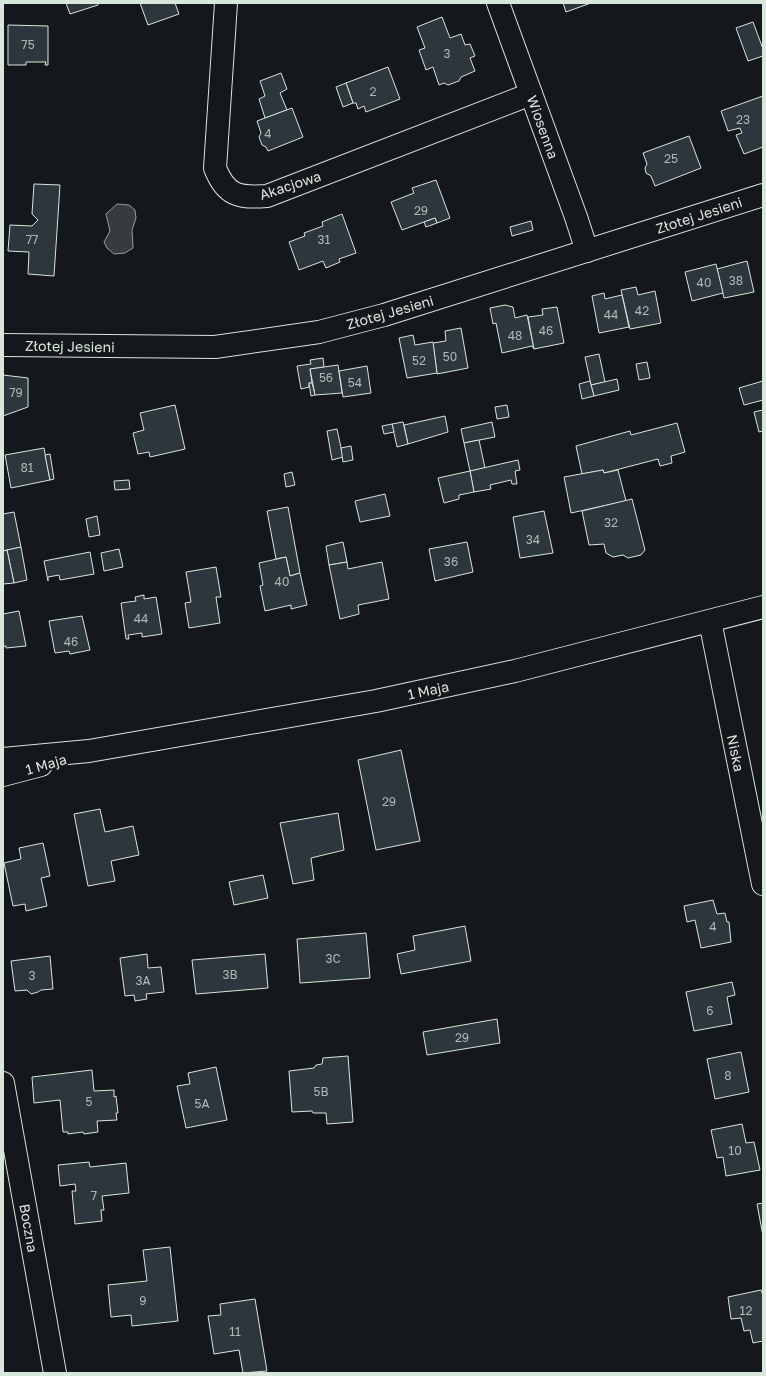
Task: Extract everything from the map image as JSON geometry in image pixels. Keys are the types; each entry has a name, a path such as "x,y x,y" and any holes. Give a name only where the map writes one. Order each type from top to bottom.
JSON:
{"street":[{"name":"Akacjowa","path":"226,3 215,168 220,180 230,191 247,198 267,196 531,94"},
{"name":"Wiosenna","path":"498,3 587,251"},
{"name":"Złotej Jesieni","path":"3,344 215,347 274,340 319,332 384,315 763,195"},
{"name":"1 Maja","path":"3,759 89,751 376,701 515,671 763,607"},
{"name":"Niska","path":"710,621 763,884"},
{"name":"1 Maja","path":"3,775 89,751"},
{"name":"Boczna","path":"3,1083 55,1373"}],"shaded area":[{"path":"117,204 129,205 135,210 136,218 132,230 133,248 125,253 114,254 107,248 104,242 110,231 106,214"}],"building":[{"path":"66,3 98,3 98,5 70,14"},
{"path":"140,3 175,3 179,14 148,25"},
{"path":"563,3 591,3 566,12"},
{"path":"442,17 450,38 461,34 465,45 470,44 475,56 470,58 475,71 461,77 459,81 448,85 444,83 439,85 433,67 426,70 419,50 425,48 417,27"},
{"path":"753,22 763,49 763,56 748,61 736,28"},
{"path":"8,25 48,26 48,65 45,65 46,62 26,62 26,65 8,65"},
{"path":"388,67 400,99 366,112 364,106 358,109 356,103 353,103 346,83"},
{"path":"281,73 287,89 280,93 287,110 265,118 259,99 265,96 260,81"},
{"path":"346,83 353,103 343,107 336,87"},
{"path":"763,96 763,147 744,154 736,135 742,133 740,128 728,131 721,111"},
{"path":"292,108 303,137 268,151 266,147 262,145 259,137 261,133 257,121"},
{"path":"689,136 701,168 655,186 651,176 646,173 645,168 647,164 643,153"},
{"path":"436,180 450,218 437,223 435,218 402,230 391,202 414,193 412,188"},
{"path":"34,184 60,185 54,276 28,274 29,252 8,251 10,225 32,226 38,220 32,214"},
{"path":"342,214 356,253 339,259 340,262 326,268 323,261 299,270 289,242 305,236 304,233 323,226 322,222"},
{"path":"435,218 437,223 426,227 424,222"},
{"path":"531,221 533,230 512,236 510,227"},
{"path":"747,261 754,292 724,298 717,269"},
{"path":"716,264 723,293 692,301 685,272"},
{"path":"636,287 638,295 655,291 661,323 630,329 621,290"},
{"path":"604,293 605,299 622,295 629,327 599,333 592,296"},
{"path":"505,305 513,307 515,318 527,315 534,349 532,346 502,353 496,323 493,324 490,308"},
{"path":"557,307 564,343 534,349 528,317 543,315 542,309"},
{"path":"461,328 468,368 437,374 433,343 446,341 445,331"},
{"path":"413,335 415,345 433,342 437,373 407,378 399,338"},
{"path":"599,354 605,382 591,385 585,357"},
{"path":"323,358 324,367 310,369 312,383 309,383 309,387 301,389 297,366 311,364 310,360"},
{"path":"647,362 650,378 639,380 636,364"},
{"path":"338,365 342,393 315,395 310,369"},
{"path":"367,366 371,393 343,397 339,371"},
{"path":"3,375 28,378 28,407 3,416"},
{"path":"617,379 619,390 594,396 591,385"},
{"path":"590,381 594,396 582,399 579,384"},
{"path":"763,381 763,400 744,405 739,388"},
{"path":"309,383 312,383 315,395 311,396"},
{"path":"175,405 185,449 150,457 149,452 138,454 133,433 144,430 140,413"},
{"path":"507,405 509,417 497,419 495,407"},
{"path":"763,410 763,431 759,432 754,412"},
{"path":"445,416 448,432 408,444 404,425"},
{"path":"403,422 408,444 397,447 392,424"},
{"path":"492,422 495,437 464,443 461,429"},
{"path":"677,423 685,452 671,456 672,463 660,466 658,459 604,473 603,470 582,474 576,446 630,431 631,435"},
{"path":"392,424 394,432 384,434 382,426"},
{"path":"337,429 343,457 332,460 327,431"},
{"path":"479,440 485,468 470,471 464,443"},
{"path":"351,446 353,460 343,462 341,448"},
{"path":"44,448 50,480 11,488 5,455"},
{"path":"50,454 54,479 50,480 45,455"},
{"path":"518,460 520,470 515,471 517,484 512,484 511,480 490,485 491,489 474,492 470,471"},
{"path":"603,470 604,473 618,470 626,501 571,513 564,477"},
{"path":"470,471 474,492 459,495 459,499 444,503 438,478"},
{"path":"292,472 295,485 286,487 284,474"},
{"path":"129,480 130,489 115,490 114,481"},
{"path":"385,494 390,516 360,522 355,501"},
{"path":"632,499 645,550 641,555 628,558 623,555 613,557 606,553 604,544 589,545 582,511"},
{"path":"288,507 300,573 290,576 286,557 276,559 267,511"},
{"path":"544,511 553,553 520,558 513,517"},
{"path":"14,512 21,547 3,551 3,514"},
{"path":"97,516 100,535 89,537 86,519"},
{"path":"343,542 347,562 329,565 326,546"},
{"path":"467,542 473,572 435,581 429,549"},
{"path":"21,547 27,580 14,583 7,550"},
{"path":"119,549 123,567 104,571 101,553"},
{"path":"7,550 14,583 3,584 3,551"},
{"path":"90,552 94,574 60,580 59,575 48,577 48,581 44,561"},
{"path":"286,557 290,576 300,573 307,605 291,609 291,605 265,611 260,586 263,585 259,563"},
{"path":"347,562 348,569 382,562 389,599 358,605 359,614 340,619 329,565"},
{"path":"216,567 221,597 216,597 220,623 189,628 185,603 191,602 186,572"},
{"path":"144,595 144,599 156,597 162,634 142,637 142,633 128,635 129,639 126,639 121,603 136,601 135,597"},
{"path":"19,611 26,646 6,648 6,646 3,646 3,614"},
{"path":"82,616 90,650 70,654 69,651 55,653 49,621"},
{"path":"401,750 420,841 376,850 358,760"},
{"path":"100,809 105,832 133,826 139,855 111,861 115,881 88,886 74,814"},
{"path":"338,813 344,850 311,858 314,880 293,884 280,823"},
{"path":"43,843 50,876 41,878 47,906 26,911 25,904 13,906 4,863 21,859 19,848"},
{"path":"263,875 268,898 234,905 229,882"},
{"path":"713,900 717,914 725,913 727,922 729,922 731,942 701,948 695,920 687,922 684,906"},
{"path":"465,926 471,961 401,974 397,954 415,950 413,936"},
{"path":"366,933 370,978 300,983 297,939"},
{"path":"147,954 148,968 161,967 164,992 146,994 147,999 135,1001 134,995 125,996 120,958"},
{"path":"265,954 268,988 196,994 192,960"},
{"path":"50,956 53,989 41,990 31,994 27,990 15,991 11,961"},
{"path":"732,982 735,995 727,997 732,1024 694,1031 686,992"},
{"path":"497,1019 500,1043 427,1055 423,1032"},
{"path":"741,1052 749,1092 715,1099 707,1059"},
{"path":"348,1056 353,1122 327,1124 326,1113 313,1113 312,1111 292,1112 289,1071 314,1068 316,1065 322,1064 323,1058"},
{"path":"216,1067 227,1120 186,1128 177,1086 190,1084 188,1073"},
{"path":"92,1070 94,1091 114,1090 118,1113 116,1113 117,1120 97,1121 98,1132 68,1134 68,1132 63,1132 60,1100 34,1103 32,1077"},
{"path":"742,1124 746,1143 754,1142 760,1170 726,1176 723,1157 717,1158 711,1130"},
{"path":"89,1162 90,1167 126,1163 129,1193 102,1196 104,1210 101,1210 102,1221 75,1224 72,1191 76,1191 75,1184 60,1186 58,1165"},
{"path":"763,1203 763,1236 757,1204"},
{"path":"170,1247 178,1321 132,1326 131,1315 111,1317 108,1285 147,1281 143,1250"},
{"path":"761,1290 763,1295 763,1341 753,1343 750,1330 744,1331 741,1318 731,1319 728,1297"},
{"path":"255,1299 267,1371 243,1373 239,1350 214,1354 208,1316 221,1315 220,1304"}]}
